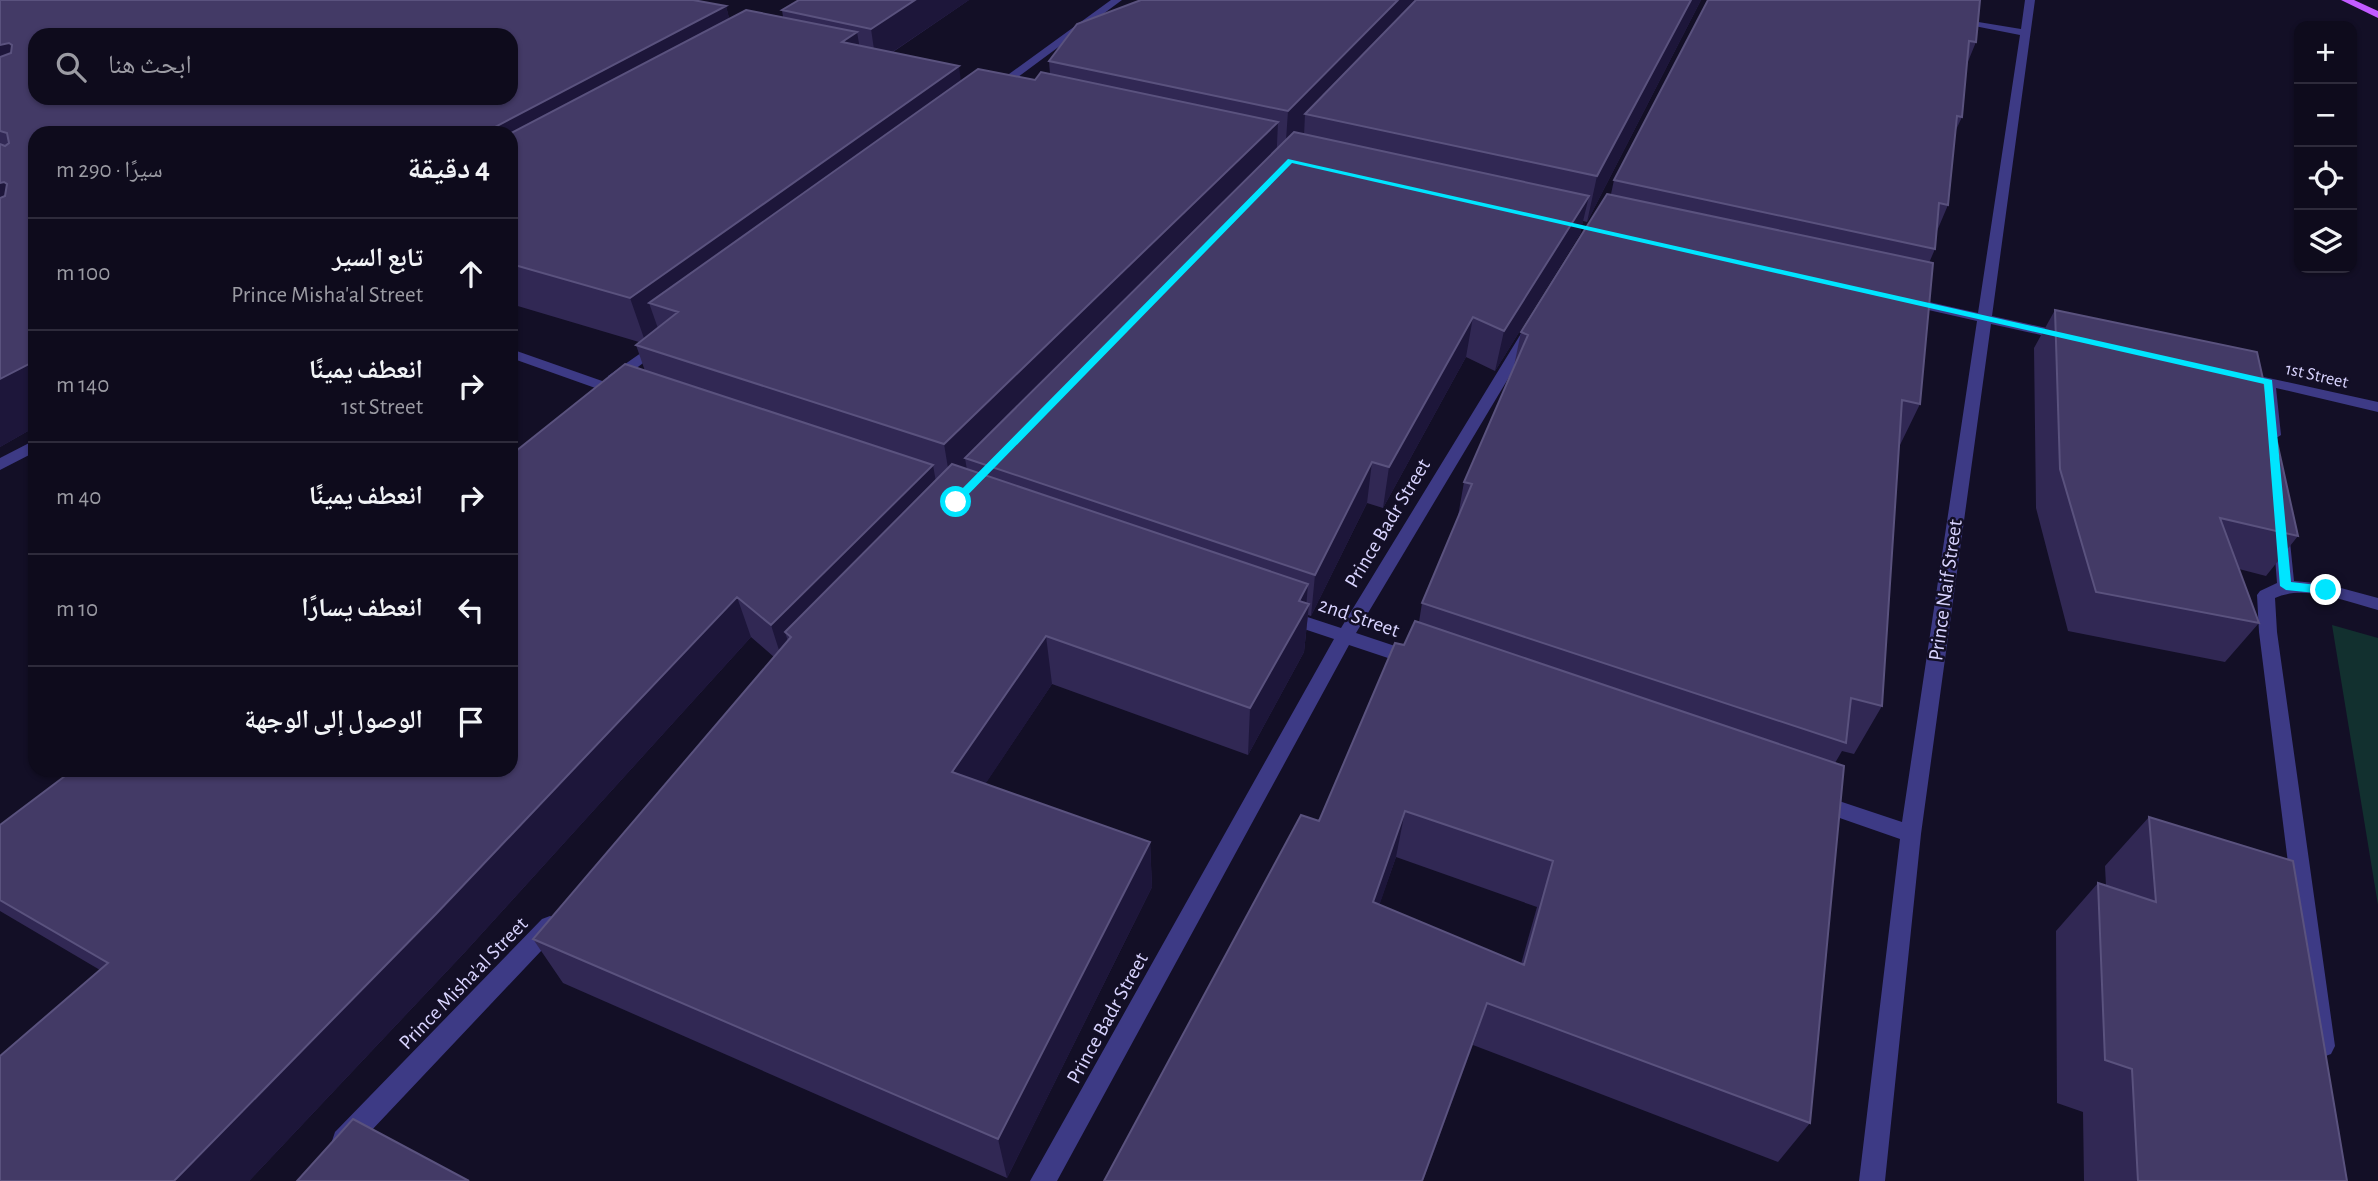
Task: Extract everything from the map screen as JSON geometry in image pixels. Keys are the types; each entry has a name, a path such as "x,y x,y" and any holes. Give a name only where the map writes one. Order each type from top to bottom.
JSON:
{"main road":[{"path":"2346,0 2378,15"}],"street":[{"path":"993,97 1116,0"},
{"name":"Prince Naif Street","path":"1872,1181 1911,834 2029,0"},
{"path":"1947,20 2026,33"},
{"path":"1888,297 2078,339"},
{"name":"Prince Badr Street","path":"1043,1181 1345,636 1540,314"},
{"path":"598,390 669,337"},
{"path":"518,356 598,390 643,399"},
{"name":"1st Street","path":"2228,373 2378,407"},
{"path":"2268,382 2274,450"},
{"path":"0,465 28,449"},
{"path":"2280,518 2286,586"},
{"path":"2327,1071 2268,632 2266,595 2286,586 2326,590 2378,604"},
{"name":"2nd Street","path":"1267,609 1424,663"},
{"path":"1805,797 1911,834"},
{"name":"Prince Misha'al Street","path":"334,1151 564,911"}],"green space":[{"path":"2332,625 2378,638 2378,905"}],"building":[{"path":"0,0 693,0 726,6 497,126 28,126 28,365 0,379 0,198 5,196 7,184 0,183 0,144 5,146 9,143 7,133 0,131 0,57 11,53 12,45 0,45"},
{"path":"799,0 915,0 871,29 782,10"},
{"path":"1141,0 1398,0 1288,111 1049,61 1077,24"},
{"path":"1416,0 1691,0 1597,176 1305,114"},
{"path":"1708,0 1980,0 1976,42 1969,41 1962,117 1957,116 1948,205 1939,203 1935,249 1614,180"},
{"path":"746,10 857,32 842,42 959,66 630,298 518,266 518,129"},
{"path":"978,69 1035,80 1041,72 1278,122 944,444 636,345 678,312 649,303"},
{"path":"1294,132 1589,196 1504,331 1473,317 1389,467 1372,462 1315,575 965,458"},
{"path":"1607,194 1933,263 1920,404 1902,400 1882,706 1851,698 1846,743 1422,603 1472,484 1464,482 1528,335 1521,332"},
{"path":"2055,310 2257,352 2298,536 2220,518 2259,623 2096,592 2060,469"},
{"path":"625,364 933,465 771,625 737,597 436,914 174,1181 0,1181 0,1056 108,963 0,900 0,825 64,777 518,777 518,449"},
{"path":"952,464 1308,584 1299,601 1309,604 1250,708 1046,636 952,772 1150,842 998,1139 533,939 791,637 785,632"},
{"path":"1415,621 1844,766 1810,1123 1487,1003 1422,1181 1104,1181 1301,815 1319,821 1395,643 1404,645","holes":["1405,811 1553,861 1524,965 1373,902"]},
{"path":"2149,817 2293,861 2347,1181 2138,1181 2132,1069 2105,1060 2098,883 2156,902"},
{"path":"353,1119 469,1181 297,1181"}],"route":[{"path":"956,502 1290,161 2268,382 2286,586 2326,590"}]}
